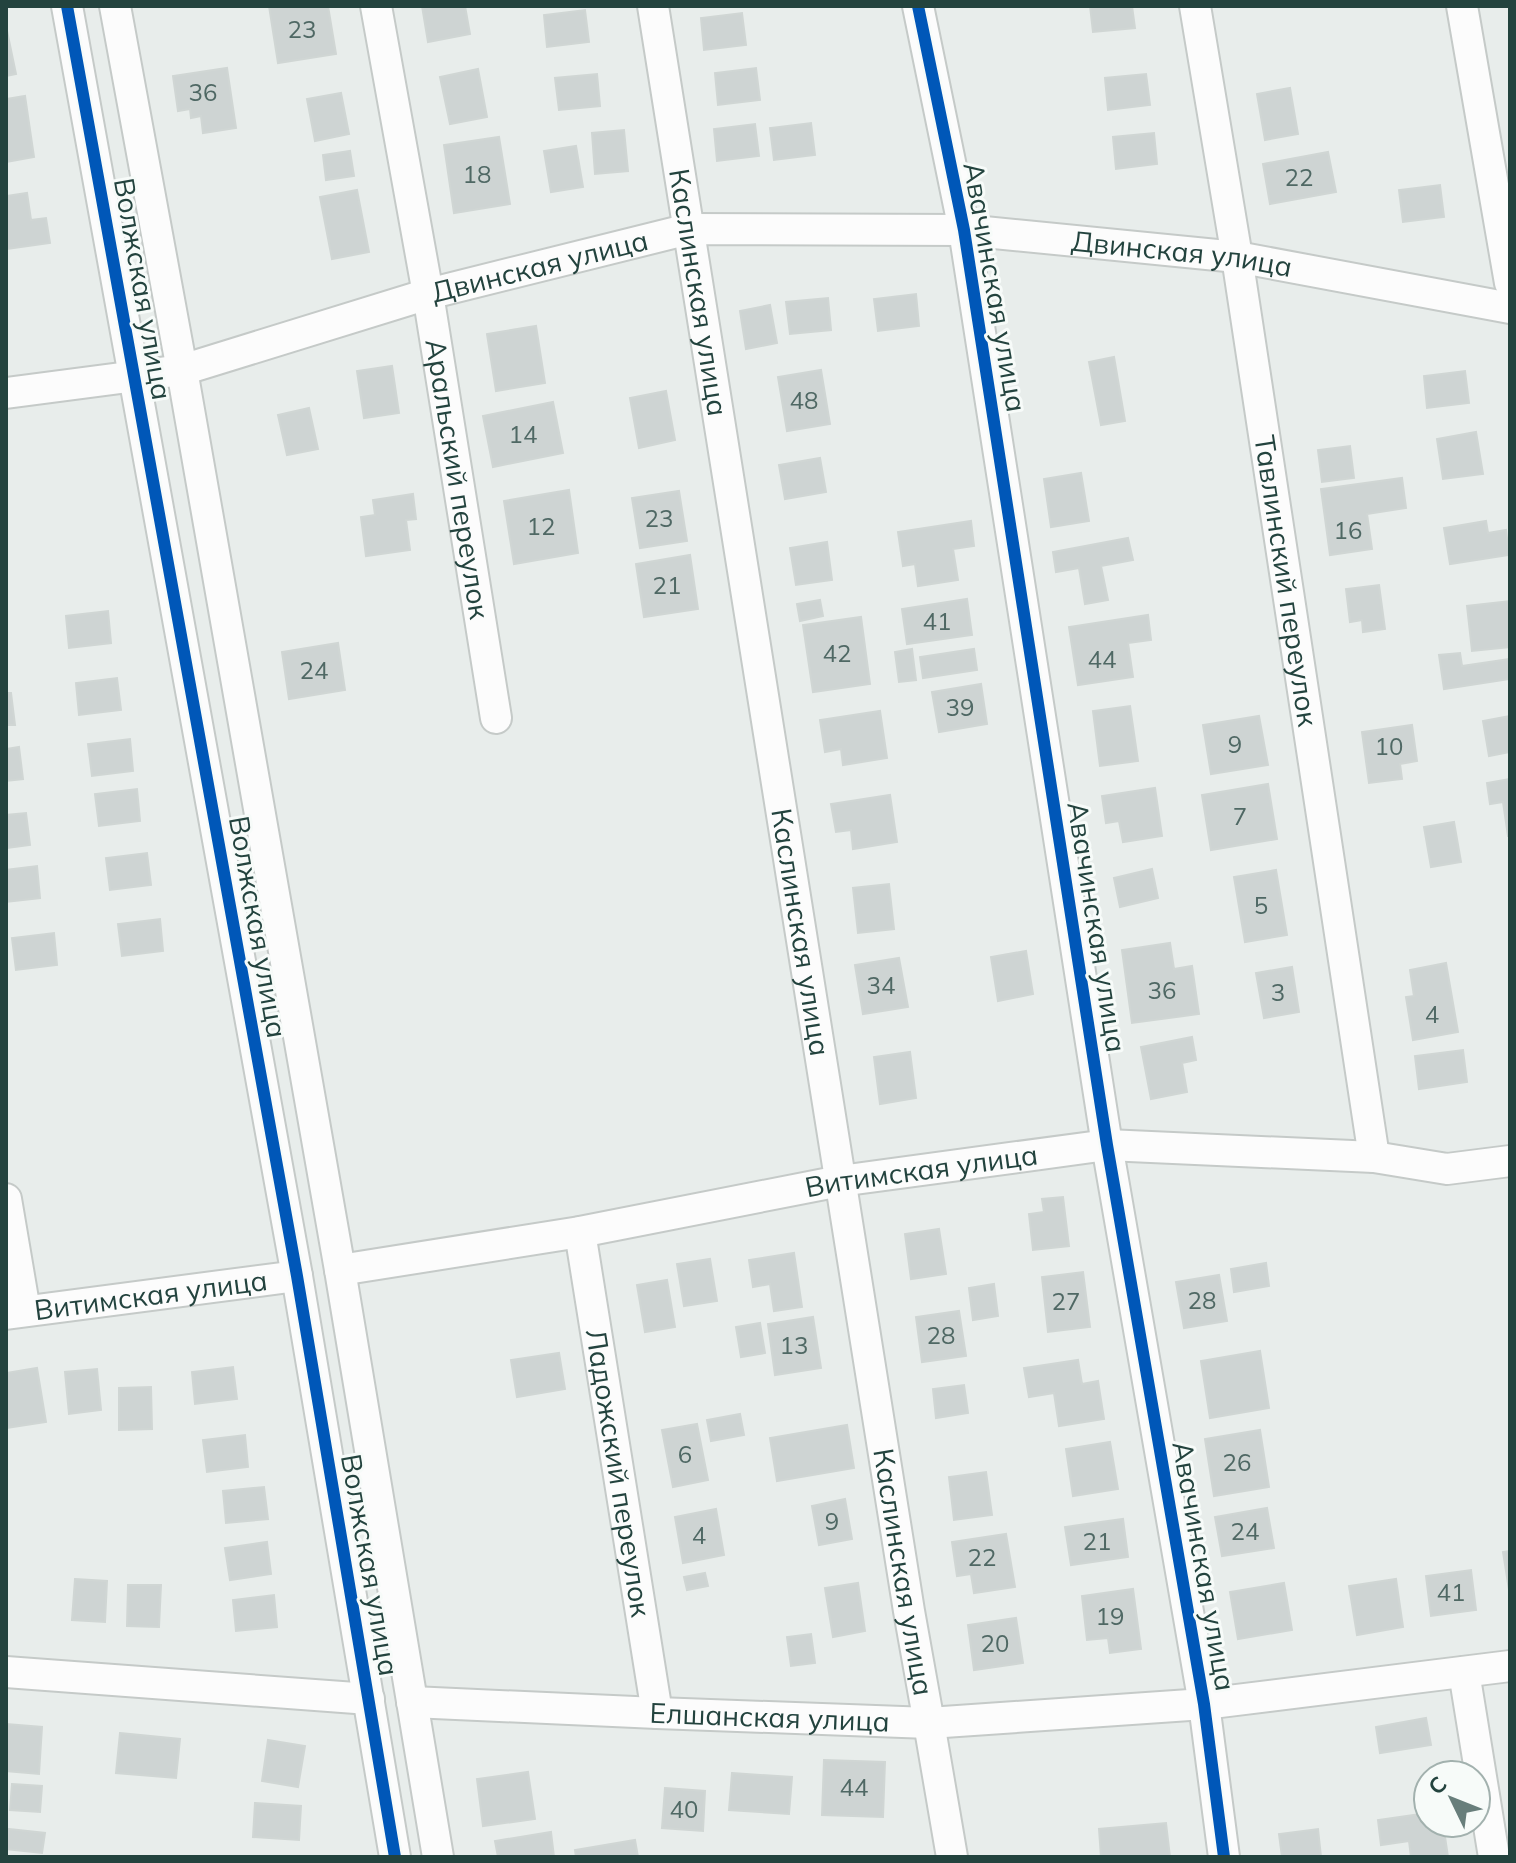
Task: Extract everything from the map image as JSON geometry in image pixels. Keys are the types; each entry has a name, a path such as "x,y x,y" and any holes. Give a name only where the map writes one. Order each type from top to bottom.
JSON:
{"street":[{"name":"Волжская улица","path":"67,6 297,1276 395,1857"},
{"name":"Волжская улица","path":"115,6 340,1270 438,1857"},
{"name":"Аральский переулок","path":"376,6 428,294 496,718"},
{"name":"Каслинская улица","path":"653,6 909,1611 952,1857"},
{"name":"Авачинская улица","path":"918,6 964,230 1107,1145 1204,1704 1224,1857"},
{"name":"Тавлинский переулок","path":"1195,6 1237,257 1374,1157"},
{"path":"1462,6 1510,283"},
{"name":"Двинская улица","path":"6,393 182,370 428,294 689,229 964,230 1237,257 1510,308"},
{"name":"Витимская улица","path":"340,1270 580,1232 840,1181 1107,1145 1374,1157 1447,1169 1510,1161"},
{"path":"6,1199 15,1312"},
{"name":"Ладожский переулок","path":"580,1232 657,1713"},
{"name":"Витимская улица","path":"15,1312 297,1276"},
{"name":"Елшанская улица","path":"412,1702 929,1723 1204,1704 1510,1666"},
{"path":"6,1672 369,1699"},
{"path":"1464,1672 1494,1857"}],"building":[{"path":"269,6 328,6 336,54 278,63"},
{"path":"422,6 465,6 470,34 428,42"},
{"path":"1090,6 1132,6 1135,28 1093,32"},
{"path":"585,10 589,42 547,47 544,15"},
{"path":"742,13 746,45 704,50 701,18"},
{"path":"6,26 16,74 6,76"},
{"path":"227,68 236,128 203,133 201,116 191,118 190,109 178,111 173,76"},
{"path":"756,68 760,100 718,105 715,73"},
{"path":"478,69 487,117 450,124 440,77"},
{"path":"597,74 600,106 559,110 555,78"},
{"path":"1146,74 1150,105 1108,110 1105,78"},
{"path":"1290,88 1298,134 1265,140 1257,94"},
{"path":"341,93 349,134 315,141 307,99"},
{"path":"25,96 34,157 6,162 6,99"},
{"path":"811,123 815,155 774,160 770,128"},
{"path":"755,124 759,156 717,161 714,129"},
{"path":"624,130 628,171 595,174 592,133"},
{"path":"1154,133 1157,164 1116,169 1113,137"},
{"path":"499,137 510,204 454,213 444,145"},
{"path":"576,146 583,187 551,192 544,151"},
{"path":"350,151 354,176 326,180 323,155"},
{"path":"1328,152 1336,192 1270,204 1263,164"},
{"path":"1440,185 1444,217 1403,222 1399,190"},
{"path":"357,190 369,252 332,259 320,197"},
{"path":"27,193 31,220 46,218 50,243 6,249 6,196"},
{"path":"916,294 919,326 878,331 874,299"},
{"path":"828,298 831,330 790,334 786,302"},
{"path":"770,305 777,343 746,349 740,311"},
{"path":"536,326 545,383 496,391 487,334"},
{"path":"1114,357 1125,421 1101,425 1089,362"},
{"path":"392,366 399,413 364,418 357,371"},
{"path":"821,370 830,424 787,431 778,377"},
{"path":"1465,371 1469,403 1427,408 1424,376"},
{"path":"666,391 675,440 639,448 630,398"},
{"path":"553,402 563,453 493,467 483,416"},
{"path":"309,408 318,449 287,455 278,415"},
{"path":"1476,432 1483,474 1443,479 1437,439"},
{"path":"1350,446 1354,478 1322,482 1318,450"},
{"path":"820,458 826,492 785,499 779,465"},
{"path":"1081,473 1089,521 1051,527 1044,479"},
{"path":"1402,478 1406,508 1367,514 1372,549 1330,555 1321,489"},
{"path":"569,490 578,553 514,564 504,501"},
{"path":"679,491 687,541 640,548 632,498"},
{"path":"413,494 416,519 406,520 410,550 366,556 361,517 375,515 373,500"},
{"path":"971,521 974,546 953,549 958,580 918,586 915,564 903,566 898,532"},
{"path":"1486,521 1488,533 1506,530 1509,555 1450,564 1444,528"},
{"path":"1128,538 1133,560 1101,566 1108,600 1085,604 1079,568 1056,572 1053,552"},
{"path":"827,542 832,580 796,585 790,548"},
{"path":"690,555 698,609 644,617 636,564"},
{"path":"1379,585 1385,629 1363,632 1362,620 1350,622 1346,589"},
{"path":"967,599 972,635 907,644 902,609"},
{"path":"820,600 823,616 800,621 797,604"},
{"path":"1510,601 1510,647 1472,651 1467,606"},
{"path":"108,611 111,643 69,648 66,616"},
{"path":"1148,615 1151,640 1128,643 1133,677 1078,685 1069,627"},
{"path":"861,617 870,684 813,692 803,625"},
{"path":"338,643 345,690 289,699 282,652"},
{"path":"912,649 916,680 899,682 895,652"},
{"path":"974,649 977,670 923,678 920,657"},
{"path":"1460,653 1462,666 1510,659 1510,679 1444,689 1439,655"},
{"path":"117,678 121,710 79,715 76,683"},
{"path":"981,684 987,724 939,732 932,692"},
{"path":"6,693 11,693 15,725 6,725"},
{"path":"1130,706 1138,761 1100,766 1093,711"},
{"path":"880,711 887,758 843,765 841,749 825,752 820,720"},
{"path":"1259,716 1268,765 1211,774 1203,725"},
{"path":"1510,716 1510,752 1489,756 1483,721"},
{"path":"1412,725 1417,761 1400,764 1402,779 1369,783 1362,732"},
{"path":"130,739 133,771 92,776 88,744"},
{"path":"19,747 23,779 6,781 6,749"},
{"path":"1510,779 1508,836 1503,802 1490,804 1487,783"},
{"path":"1268,784 1277,839 1211,850 1202,795"},
{"path":"1155,788 1162,836 1123,842 1119,821 1106,823 1102,796"},
{"path":"137,789 140,821 99,826 95,794"},
{"path":"890,795 897,842 853,849 851,830 836,832 831,804"},
{"path":"26,813 30,845 6,848 6,815"},
{"path":"1454,822 1461,862 1431,867 1424,827"},
{"path":"147,853 151,885 110,890 106,858"},
{"path":"37,866 40,898 6,902 6,870"},
{"path":"1152,869 1158,898 1120,907 1114,878"},
{"path":"1276,870 1287,935 1245,942 1234,877"},
{"path":"889,884 894,929 858,933 853,888"},
{"path":"160,919 163,951 122,956 118,924"},
{"path":"54,933 57,965 16,970 12,938"},
{"path":"1170,943 1174,969 1192,966 1199,1014 1132,1023 1122,950"},
{"path":"1026,951 1033,994 998,1001 991,957"},
{"path":"899,958 908,1007 863,1014 855,965"},
{"path":"1446,963 1458,1032 1413,1040 1406,997 1414,996 1410,970"},
{"path":"1292,967 1299,1012 1264,1018 1256,973"},
{"path":"1192,1037 1196,1060 1182,1063 1187,1092 1151,1099 1141,1047"},
{"path":"1463,1050 1467,1082 1419,1089 1415,1056"},
{"path":"910,1052 916,1098 880,1104 874,1057"},
{"path":"1063,1197 1069,1246 1033,1250 1029,1214 1044,1212 1042,1199"},
{"path":"939,1229 946,1274 911,1279 905,1234"},
{"path":"794,1253 802,1307 774,1311 770,1284 753,1287 749,1260"},
{"path":"710,1259 717,1301 684,1306 677,1264"},
{"path":"1266,1263 1269,1286 1234,1292 1231,1269"},
{"path":"1083,1272 1090,1327 1048,1332 1042,1277"},
{"path":"1219,1275 1227,1321 1184,1328 1176,1282"},
{"path":"667,1280 675,1327 645,1332 637,1285"},
{"path":"994,1284 998,1316 973,1320 969,1288"},
{"path":"959,1311 966,1356 922,1362 916,1317"},
{"path":"813,1317 821,1368 775,1375 768,1324"},
{"path":"760,1323 765,1353 741,1357 736,1327"},
{"path":"1260,1351 1269,1408 1210,1418 1201,1361"},
{"path":"559,1353 565,1389 517,1397 511,1360"},
{"path":"1078,1360 1082,1384 1098,1381 1104,1419 1059,1426 1054,1393 1029,1397 1024,1368"},
{"path":"233,1367 237,1399 195,1404 192,1372"},
{"path":"37,1368 46,1422 6,1428 6,1373"},
{"path":"97,1369 101,1410 69,1414 65,1372"},
{"path":"964,1385 968,1413 936,1418 933,1389"},
{"path":"151,1387 152,1429 119,1430 119,1388"},
{"path":"740,1414 744,1435 711,1441 707,1420"},
{"path":"697,1424 708,1480 673,1487 662,1430"},
{"path":"847,1425 854,1468 777,1481 770,1438"},
{"path":"1260,1430 1269,1487 1214,1496 1205,1439"},
{"path":"245,1435 248,1467 207,1472 203,1440"},
{"path":"1110,1442 1118,1489 1073,1496 1066,1449"},
{"path":"986,1472 992,1515 954,1520 949,1477"},
{"path":"264,1487 268,1519 226,1523 223,1491"},
{"path":"845,1499 852,1539 819,1545 812,1506"},
{"path":"1267,1508 1274,1548 1222,1556 1215,1517"},
{"path":"716,1509 724,1555 683,1563 675,1517"},
{"path":"1123,1519 1128,1557 1071,1565 1065,1527"},
{"path":"1006,1534 1015,1587 974,1593 971,1574 957,1576 952,1542"},
{"path":"267,1542 271,1574 230,1580 225,1548"},
{"path":"1510,1551 1510,1596 1503,1552"},
{"path":"1471,1570 1476,1610 1431,1616 1426,1576"},
{"path":"705,1573 708,1586 687,1590 684,1577"},
{"path":"75,1579 107,1581 105,1622 72,1620"},
{"path":"1396,1579 1403,1627 1357,1635 1349,1586"},
{"path":"858,1583 865,1631 833,1637 825,1588"},
{"path":"1284,1583 1292,1630 1238,1639 1230,1592"},
{"path":"128,1585 161,1585 159,1627 127,1626"},
{"path":"1133,1589 1141,1649 1110,1653 1108,1638 1087,1640 1082,1596"},
{"path":"274,1595 277,1627 236,1631 233,1600"},
{"path":"1016,1618 1023,1663 974,1670 968,1625"},
{"path":"811,1634 815,1663 791,1666 787,1637"},
{"path":"1426,1718 1431,1745 1380,1753 1376,1727"},
{"path":"6,1724 42,1727 39,1774 6,1771"},
{"path":"120,1733 180,1739 176,1778 116,1773"},
{"path":"268,1740 305,1746 298,1787 262,1781"},
{"path":"824,1760 885,1762 883,1817 822,1815"},
{"path":"528,1772 535,1819 483,1826 477,1779"},
{"path":"732,1773 792,1777 789,1814 729,1810"},
{"path":"12,1784 42,1786 40,1812 10,1810"},
{"path":"665,1788 705,1791 703,1831 662,1828"},
{"path":"255,1803 301,1806 299,1840 253,1837"},
{"path":"1412,1815 1412,1839 1445,1839 1448,1857 1411,1857 1409,1841 1381,1845 1378,1820"},
{"path":"1166,1823 1170,1857 1101,1857 1099,1829"},
{"path":"9,1829 45,1833 42,1853 6,1849"},
{"path":"1318,1829 1321,1857 1282,1857 1279,1834"},
{"path":"551,1832 554,1857 498,1857 495,1841"},
{"path":"635,1840 638,1857 576,1857 575,1850"}],"cycle path":[{"path":"67,6 297,1276 395,1857"},
{"path":"918,6 964,230 1107,1145 1204,1704 1224,1857"}]}
